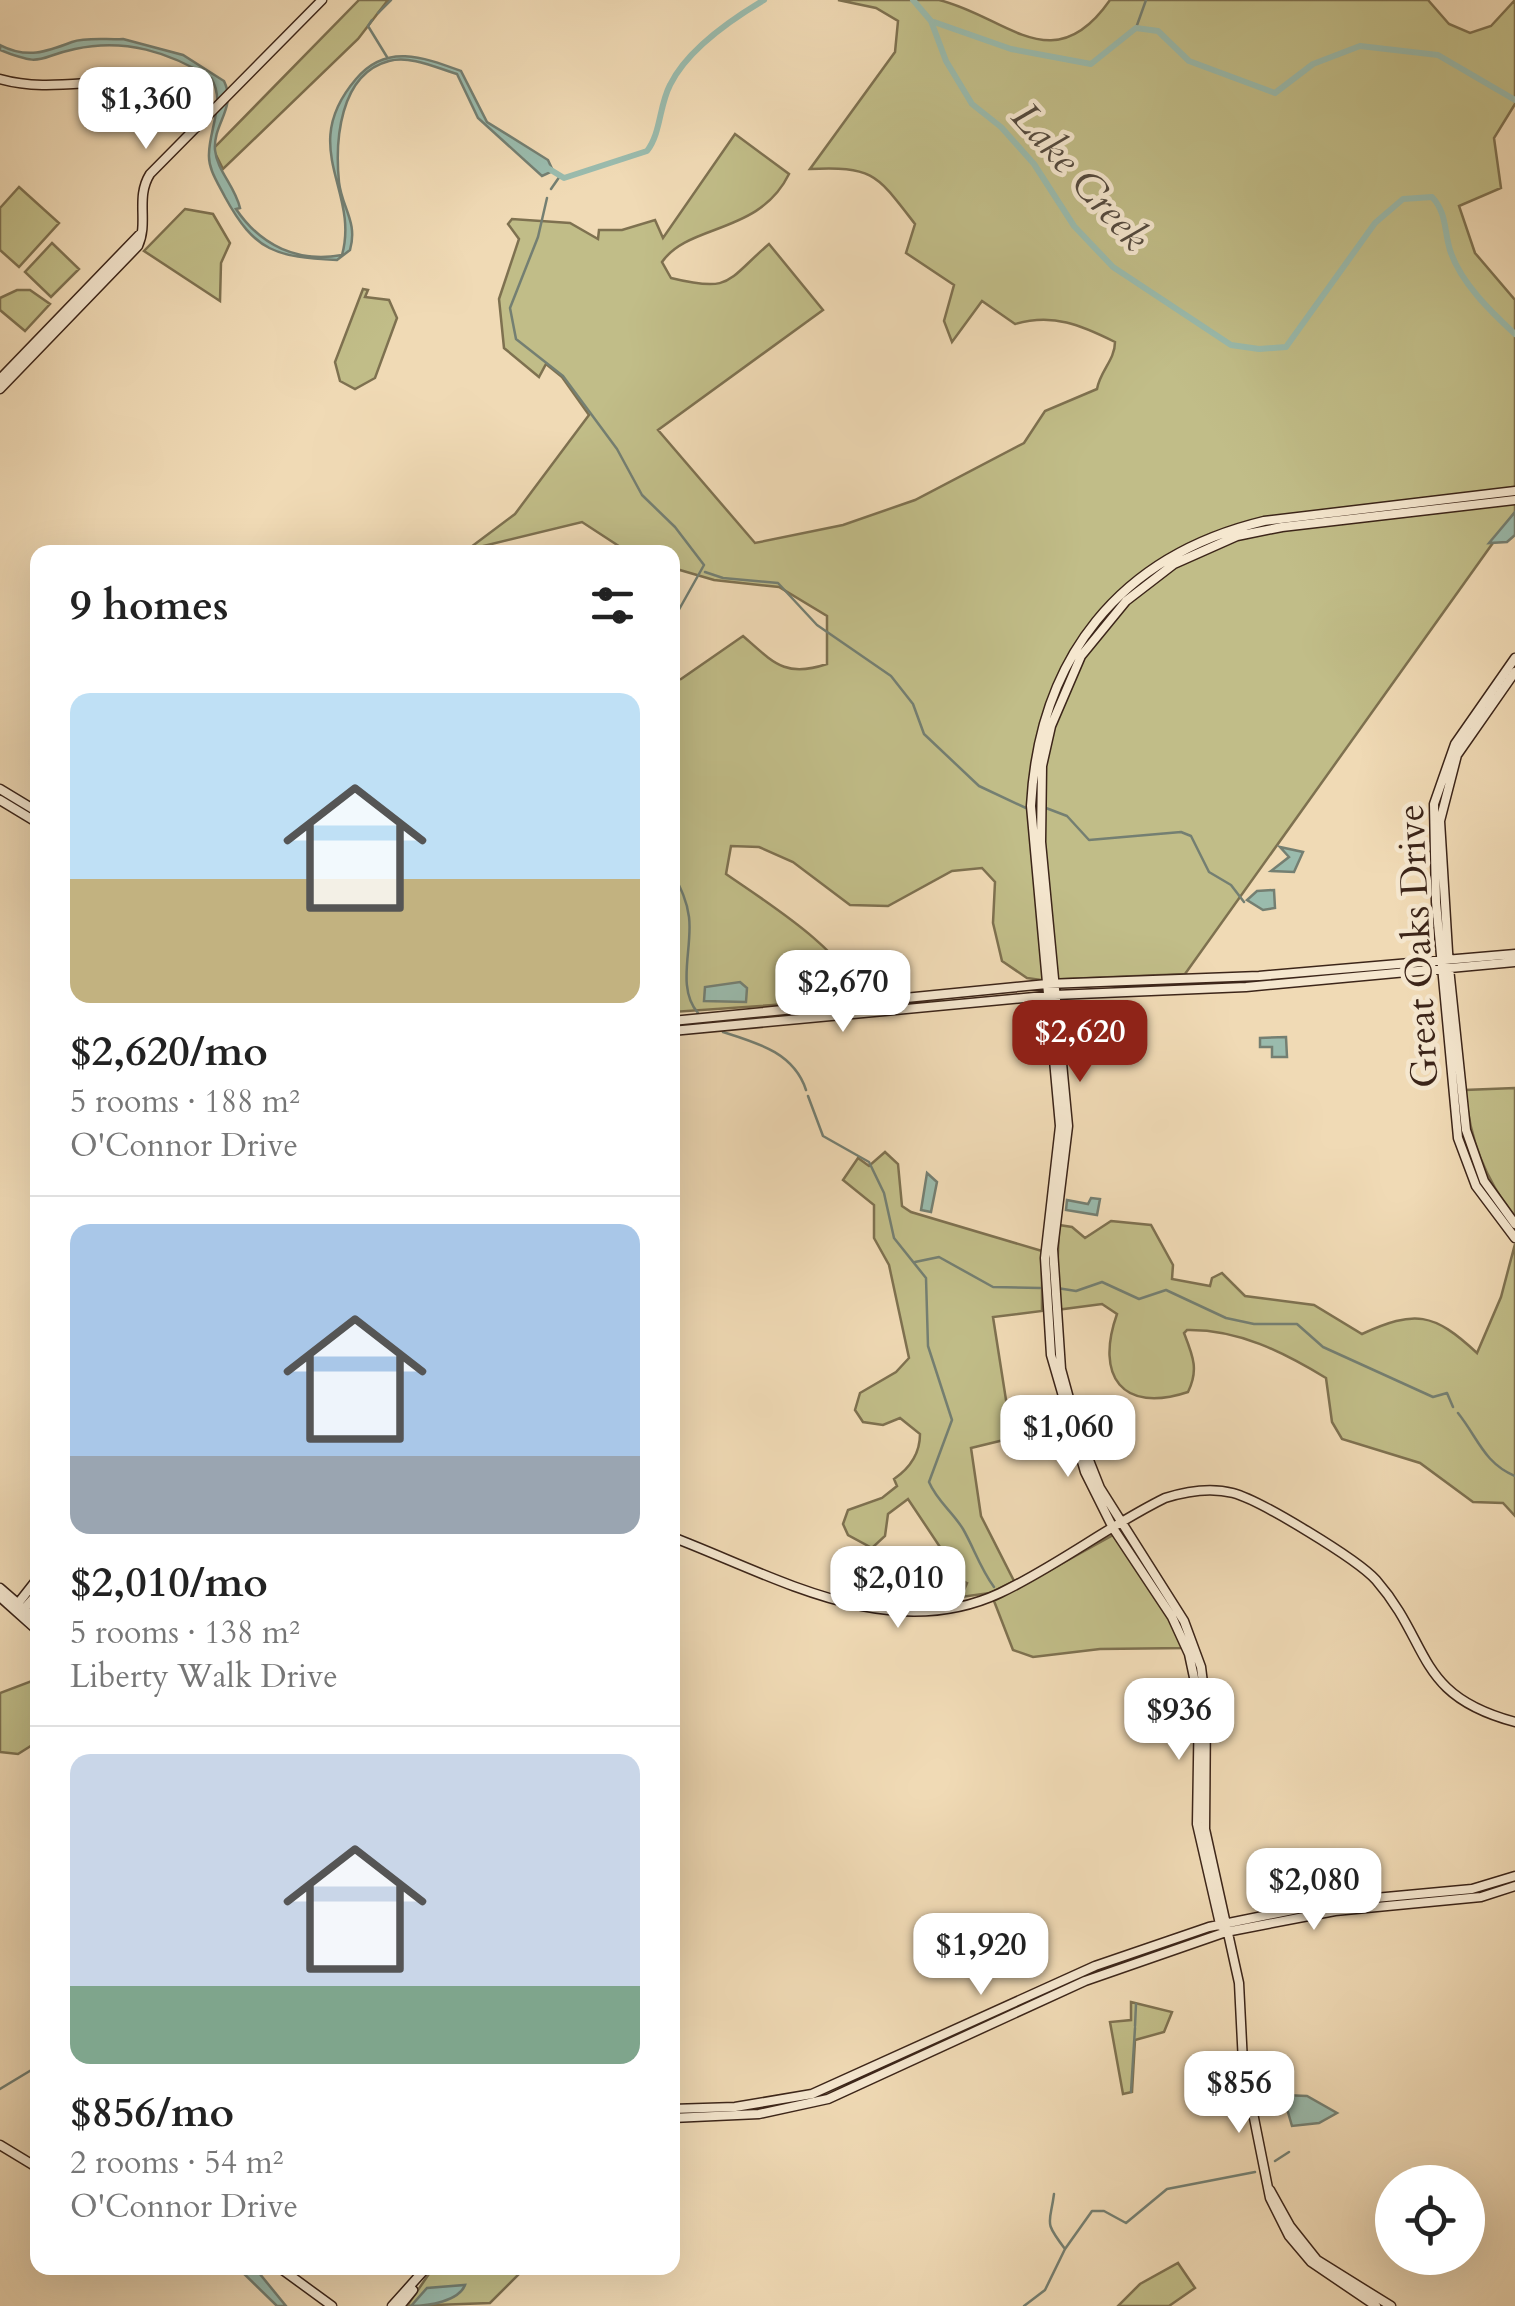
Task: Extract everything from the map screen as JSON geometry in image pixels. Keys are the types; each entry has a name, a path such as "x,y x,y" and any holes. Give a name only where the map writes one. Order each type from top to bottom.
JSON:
{"main road":[{"path":"0,389 134,251 143,235 142,190 147,179 322,0"},
{"path":"0,79 31,84 136,78 182,90 202,122"},
{"path":"0,379 134,243 142,216"},
{"path":"1051,984 1031,806 1033,766 1042,720 1059,679 1094,622 1120,595 1172,555 1231,529 1515,491"},
{"path":"1116,1526 1079,1435 1057,1347 1053,1249 1067,1123 1051,984 1042,842 1042,766 1064,688 1101,628 1126,601 1174,564 1237,536 1515,500"},
{"name":"Great Oaks Drive","path":"1515,658 1455,744 1439,778 1432,820 1454,1120 1462,1152 1483,1197 1515,1238"},
{"name":"Great Oaks Drive","path":"1440,902 1440,820 1449,776 1461,748 1515,672"},
{"path":"6,798 30,808"},
{"path":"6,798 30,817"},
{"path":"680,1027 694,1029 1052,996 1232,987 1515,954"},
{"path":"680,1025 734,1020 744,1015 1051,984 1515,962"},
{"name":"Great Oaks Drive","path":"1445,963 1470,1149 1484,1181 1515,1224"},
{"path":"1232,987 1258,976"},
{"path":"1215,988 1227,977"},
{"path":"1052,996 1053,1046 1060,1074 1060,1152 1045,1258 1049,1336 1072,1438 1116,1526 1172,1616 1190,1654 1199,1701 1197,1824 1241,1998 1242,2063 1270,2190 1298,2239 1334,2278 1376,2306"},
{"path":"694,1029 760,1020 768,1013"},
{"path":"680,1539 838,1602 900,1612 988,1598 1165,1498 1194,1490 1220,1490 1252,1500 1374,1577 1424,1663 1448,1690 1490,1715 1515,1722"},
{"path":"0,1588 30,1621"},
{"path":"20,1608 30,1591"},
{"path":"0,1596 30,1615"},
{"path":"20,1608 30,1600"},
{"path":"680,2109 735,2107 812,2094 1095,1966 1224,1926 1332,1902 1472,1889 1515,1876"},
{"path":"680,2118 760,2114 828,2099 1086,1981 1224,1926 1481,1897 1515,1886"},
{"path":"0,2145 30,2163"},
{"path":"290,2275 332,2306"},
{"path":"392,2306 421,2275"},
{"path":"400,2306 423,2275"},
{"path":"1334,2278 1391,2306"}],"shaded area":[{"path":"359,0 388,0 358,39 223,169 213,149"},
{"path":"838,0 939,0 1028,37 1049,40 1069,37 1089,24 1110,0 1428,0 1449,24 1470,33 1491,26 1515,0 1515,104 1494,138 1501,188 1459,206 1475,253 1515,300 1515,512 1185,974 1027,978 1002,961 993,923 995,882 982,868 952,871 888,906 850,905 793,862 759,847 731,846 726,874 823,946 852,981 860,999 680,1012 680,679 743,636 763,654 790,668 827,664 827,616 779,587 714,580 680,570 680,545 617,545 582,522 474,545 515,514 589,415 562,377 546,364 539,377 504,348 499,299 519,239 508,224 512,219 570,223 598,239 599,230 622,230 655,220 663,238 735,134 789,174 776,194 760,208 689,240 662,262 671,278 717,284 735,275 769,244 823,310 658,430 755,543 843,525 915,500 1024,443 1045,411 1097,389 1115,342 1054,320 1015,324 982,301 952,342 944,321 954,285 906,253 915,224 892,194 861,172 810,169 895,52 898,21 876,8"},
{"path":"123,39 183,55 224,81 228,99 215,150 238,200 240,208 236,209 269,242 296,254 342,255 345,232 330,148 331,126 339,104 356,79 368,68 392,57 419,58 461,71 487,122 548,160 553,171 542,176 478,118 457,74 414,61 389,61 372,68 350,94 340,130 339,182 351,223 350,250 337,260 283,253 269,248 247,230 212,171 209,154 217,96 211,78 163,54 129,46 93,46 33,60 0,50 0,45 36,53 78,40"},
{"path":"19,187 59,223 19,267 0,250 0,208"},
{"path":"185,209 213,214 230,243 221,263 220,301 144,251"},
{"path":"52,243 79,269 51,297 25,272"},
{"path":"363,289 368,290 365,297 389,300 397,318 375,378 355,389 340,381 335,362"},
{"path":"17,290 30,290 50,304 25,331 0,310 0,298"},
{"path":"1515,512 1515,535 1507,542 1489,543"},
{"path":"1280,847 1303,852 1294,872 1271,871 1289,857"},
{"path":"1274,890 1275,908 1263,910 1247,900 1257,891"},
{"path":"740,982 747,988 746,1002 704,1001 705,987"},
{"path":"1286,1037 1287,1057 1272,1057 1272,1047 1260,1047 1260,1038"},
{"path":"1515,1088 1515,1218 1481,1158 1465,1090"},
{"path":"885,1152 898,1164 902,1206 911,1212 1042,1251 1042,1311 993,1317 1012,1438 971,1448 981,1516 1014,1581 990,1593 961,1597 967,1583 950,1575 943,1581 944,1599 906,1604 903,1582 895,1585 904,1570 922,1559 946,1556 908,1499 888,1514 885,1536 872,1548 848,1535 843,1524 848,1510 882,1498 897,1486 894,1479 913,1460 920,1441 920,1434 900,1418 883,1425 863,1422 855,1410 860,1393 896,1372 909,1358 889,1265 874,1238 874,1205 843,1180 858,1158 869,1166"},
{"path":"927,1173 937,1182 931,1212 921,1210"},
{"path":"1091,1198 1100,1199 1097,1215 1066,1210 1067,1200 1088,1204"},
{"path":"1111,1221 1151,1225 1173,1265 1172,1279 1210,1286 1212,1278 1222,1273 1245,1296 1314,1305 1362,1334 1396,1321 1423,1319 1448,1329 1477,1353 1501,1297 1515,1244 1515,1516 1503,1503 1473,1502 1420,1463 1342,1439 1332,1422 1326,1378 1277,1351 1242,1338 1206,1331 1184,1333 1194,1370 1188,1392 1146,1398 1120,1385 1112,1372 1110,1355 1117,1314 1102,1304 1056,1310 1059,1225 1072,1227 1085,1238"},
{"path":"1115,1534 1168,1614 1185,1648 1100,1649 1033,1657 1013,1650 994,1601"},
{"path":"30,1682 30,1746 18,1754 0,1752 0,1693"},
{"path":"1131,2002 1172,2012 1164,2032 1135,2040 1132,2092 1123,2094 1110,2022 1131,2020"},
{"path":"1283,2095 1307,2096 1337,2113 1319,2123 1292,2126"},
{"path":"1178,2263 1195,2288 1169,2306 1118,2306 1140,2284"},
{"path":"245,2275 261,2275 286,2306 277,2306"},
{"path":"428,2275 518,2275 490,2303 407,2306"},
{"path":"465,2285 450,2299 411,2306 427,2288"}],"waterway":[{"path":"378,13 391,0"},
{"name":"Lake Creek","path":"546,167 564,178 647,151 666,93 687,60 711,36 764,0"},
{"name":"Lake Creek","path":"913,0 931,21 946,61 972,104 1001,127 1034,164 1074,226 1113,267 1231,345 1286,347 1375,223 1403,199 1432,197 1440,209 1450,250 1461,274 1515,334"},
{"path":"1136,28 1146,0"},
{"path":"372,20 368,26 387,57"},
{"path":"934,22 1011,49 1091,64 1136,28 1158,31 1189,61 1275,93 1313,64 1360,46 1438,55 1515,100"},
{"path":"551,189 560,176"},
{"path":"547,198 538,237 510,308 516,339 563,376 617,449 642,495 675,527 704,565 680,608"},
{"path":"705,572 723,578 778,583 817,625 891,676 913,704 924,734 979,786 1026,808"},
{"path":"1046,808 1067,816 1089,840 1181,832 1191,836 1209,872 1231,885 1244,902"},
{"path":"680,888 690,929 688,992 698,1013"},
{"path":"723,1032 784,1058 806,1090"},
{"path":"808,1096 823,1136 869,1162 884,1193 894,1238 926,1278 928,1346 952,1420 929,1482 963,1529 994,1587"},
{"path":"915,1262 939,1257 993,1287 1040,1288"},
{"path":"1057,1288 1076,1291 1102,1282 1139,1299 1166,1290 1226,1318 1254,1324 1297,1324 1323,1347 1433,1397 1447,1393 1453,1407"},
{"path":"1458,1413 1489,1457 1515,1476"},
{"path":"1135,2026 1136,2004"},
{"path":"1131,2092 1135,2028"},
{"path":"0,2089 30,2071"},
{"path":"1275,2161 1289,2152"},
{"path":"1065,2249 1092,2211 1104,2211 1126,2223 1167,2189 1255,2172"},
{"path":"1024,2306 1045,2290 1065,2249 1050,2222 1054,2194"}]}
